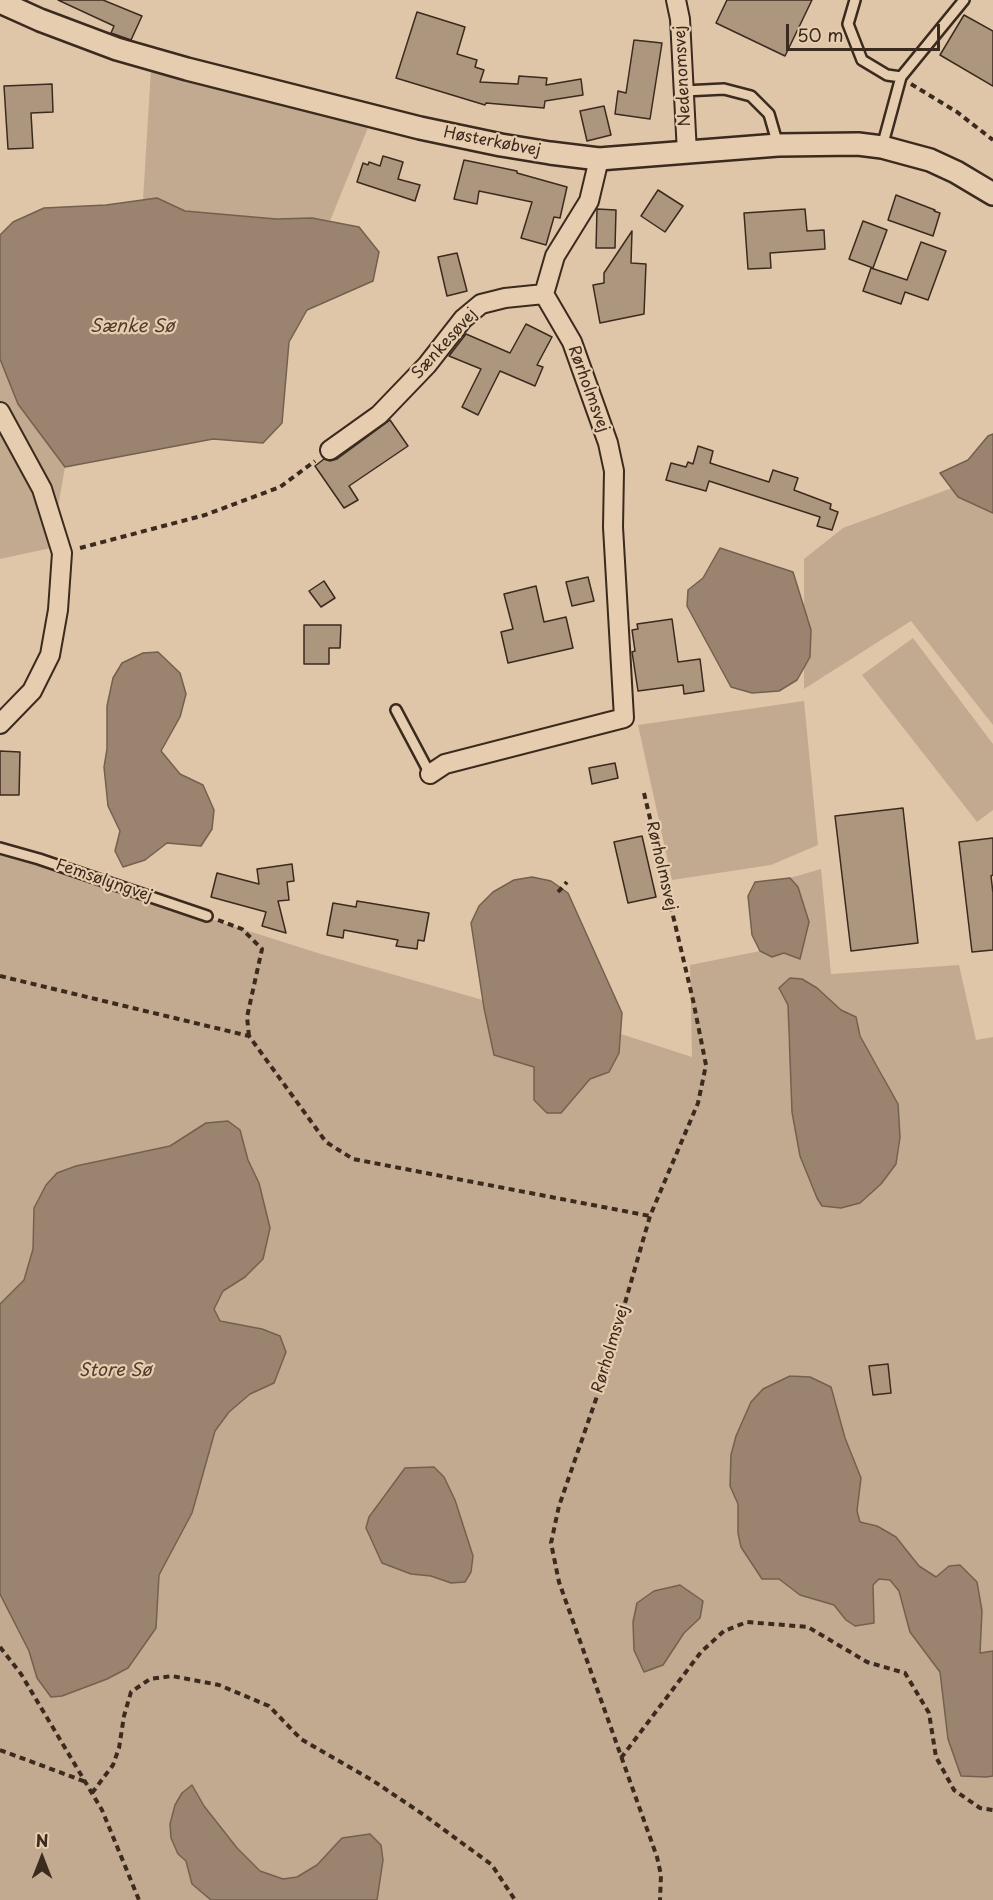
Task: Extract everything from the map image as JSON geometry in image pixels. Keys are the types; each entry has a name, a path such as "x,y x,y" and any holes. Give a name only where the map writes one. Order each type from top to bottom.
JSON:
{"street":[{"name":"Nedenomsvej","path":"676,0 680,19 687,153"},
{"name":"Høsterkøbvej","path":"0,2 40,20 117,48 187,69 420,128 501,145 599,159 834,142 882,147 930,160 993,194"},
{"path":"544,294 555,256 589,201 599,159"},
{"name":"Sænkesøvej","path":"330,450 379,415 427,365 463,319 481,304 505,298 544,294"},
{"name":"Rørholmsvej","path":"430,774 445,764 624,718 613,527 614,471 610,452 572,342 544,294"},
{"path":"0,412 42,489 62,553 58,610 50,656 32,691 0,724"}],"lane":[{"path":"855,0 848,24 862,60 887,75 901,77"},
{"path":"882,147 901,77 964,0"},
{"path":"684,91 724,89 751,96 769,114 778,145"},
{"name":"Rørholmsvej","path":"396,710 430,774"},
{"name":"Femsølyngvej","path":"0,848 207,916"}],"path":[{"path":"901,77 957,112 993,140"},
{"path":"62,553 205,514 280,487 330,450"},
{"name":"Rørholmsvej","path":"644,793 706,1065 698,1103 650,1216 604,1376 559,1506 551,1543 560,1582 657,1857 661,1875 660,1900"},
{"path":"558,892 567,882"},
{"path":"207,916 242,929 262,949 247,1017 249,1036 326,1142 353,1159 650,1216"},
{"path":"0,976 249,1036"},
{"path":"621,1759 701,1652 724,1631 747,1623 808,1627 867,1662 905,1673 929,1713 936,1756 954,1790 980,1808 993,1810"},
{"path":"0,1647 21,1674 102,1810 139,1900"},
{"path":"92,1793 113,1766 131,1692 150,1679 172,1676 219,1685 269,1706 301,1739 372,1780 424,1815 492,1865 515,1900"},
{"path":"0,1750 86,1782"}],"shaded area":[{"path":"151,69 369,125 330,221 185,211 157,198 143,200"},
{"path":"0,359 18,404 65,467 51,548 0,559"},
{"path":"993,473 993,725 911,621 804,689 804,559 843,528"},
{"path":"913,638 993,744 993,810 977,822 862,675"},
{"path":"804,701 818,845 771,865 672,880 638,725"},
{"path":"0,852 321,954 483,1000 494,1054 534,1067 534,1099 570,1102 590,1079 609,1072 619,1053 621,1034 692,1057 690,965 760,951 772,957 798,887 790,878 821,869 831,974 959,965 976,1040 993,1037 993,1900 0,1900 0,1594 29,1651 37,1678 51,1696 62,1696 107,1679 128,1668 156,1628 159,1575 192,1513 215,1431 229,1412 250,1394 274,1383 262,1329 219,1321 213,1309 223,1291 245,1277 270,1228 259,1183 248,1160 240,1130 206,1123 170,1146 76,1166 34,1208 33,1249 24,1280 0,1304","holes":["817,988 841,1010 855,1017 860,1036 884,1077 791,1067 788,1005"]}],"water":[{"name":"Sænke Sø","path":"157,198 185,211 276,219 312,218 359,227 379,252 373,281 307,310 289,342 282,423 263,443 213,439 65,467 18,404 0,359 0,235 13,222 44,208 106,205"},
{"path":"993,434 993,513 958,497 940,473 968,460 988,436"},
{"path":"720,548 793,572 811,630 810,657 797,680 779,691 752,693 731,687 687,606 688,590 703,578"},
{"path":"158,652 180,673 186,694 180,717 161,751 180,774 203,785 214,810 212,829 201,846 167,843 145,860 123,867 115,851 120,831 108,806 104,767 107,749 107,706 113,678 122,663 143,653"},
{"path":"532,877 551,881 568,893 622,1013 619,1053 609,1072 590,1079 561,1113 547,1113 534,1100 534,1067 494,1055 471,923 479,906 493,892 514,880"},
{"path":"790,878 798,887 809,922 800,959 784,953 772,957 760,951 752,935 748,896 755,882"},
{"path":"790,978 802,979 817,988 841,1010 856,1017 860,1036 898,1104 900,1137 896,1164 881,1184 860,1203 841,1208 822,1206 800,1156 792,1112 788,1005 779,988"},
{"name":"Store Sø","path":"228,1121 240,1130 248,1160 259,1183 270,1228 263,1259 245,1277 223,1291 214,1309 220,1321 262,1329 280,1336 286,1352 274,1383 250,1394 229,1412 215,1431 192,1513 159,1575 156,1628 128,1668 107,1679 62,1696 51,1697 37,1678 29,1651 0,1594 0,1304 24,1280 33,1249 34,1208 46,1185 57,1173 76,1166 170,1146 206,1123"},
{"path":"790,1376 810,1377 831,1387 845,1438 861,1478 857,1511 860,1522 877,1526 896,1537 919,1566 936,1577 949,1566 960,1565 977,1582 982,1611 980,1653 993,1651 993,1776 961,1776 948,1739 940,1672 910,1632 899,1591 890,1580 879,1579 873,1585 874,1623 855,1626 846,1620 834,1605 800,1595 779,1579 762,1579 741,1547 738,1533 738,1504 730,1486 731,1455 736,1436 751,1402 763,1389"},
{"path":"434,1467 444,1477 455,1500 473,1556 471,1572 465,1582 451,1583 431,1576 411,1574 382,1563 366,1528 369,1517 405,1468"},
{"path":"680,1585 703,1601 700,1618 684,1633 663,1665 644,1672 634,1650 633,1622 637,1603 654,1591"},
{"path":"192,1785 204,1806 237,1848 260,1871 283,1879 297,1877 317,1865 342,1838 370,1834 381,1845 383,1860 377,1900 211,1900 192,1884 186,1861 178,1854 171,1838 170,1824 175,1805 182,1793"}],"building":[{"path":"58,0 103,0 142,16 131,40 111,33 114,26"},
{"path":"727,0 812,0 785,56 716,23"},
{"path":"417,12 465,27 457,54 477,60 475,67 484,70 480,82 518,84 519,76 547,78 546,85 581,79 583,95 545,101 544,108 486,103 485,105 396,78"},
{"path":"964,15 993,31 993,86 940,55"},
{"path":"634,40 662,43 650,119 615,114 618,91 626,93"},
{"path":"52,84 53,112 31,113 33,148 8,149 4,86"},
{"path":"604,106 611,135 587,141 580,111"},
{"path":"383,156 403,162 398,179 420,185 415,201 357,182 363,163 368,165 369,162 380,166"},
{"path":"464,160 517,171 517,173 567,187 560,218 554,217 546,245 521,238 532,202 479,191 477,204 454,199"},
{"path":"658,190 683,206 665,232 641,216"},
{"path":"896,195 940,213 933,236 888,220"},
{"path":"597,209 616,210 615,248 596,248"},
{"path":"805,209 807,231 824,230 825,249 770,253 771,268 748,269 744,213"},
{"path":"863,221 887,230 873,268 849,259"},
{"path":"632,231 631,263 646,264 644,314 600,323 593,285 604,283 604,273"},
{"path":"921,242 946,251 928,300 905,292 901,304 863,291 871,268 907,280"},
{"path":"457,253 467,291 447,296 438,257"},
{"path":"526,324 552,337 537,365 543,367 535,386 500,371 478,415 462,407 481,369 449,356 466,334 510,353"},
{"path":"390,420 408,446 349,486 358,500 344,508 315,466 324,459 330,461 337,459"},
{"path":"698,446 713,451 710,463 769,482 773,470 798,478 794,490 831,504 830,509 838,512 832,530 817,526 820,517 709,481 706,491 666,480 671,463 686,467 688,462 693,464"},
{"path":"588,577 594,601 572,606 566,582"},
{"path":"324,581 335,598 321,607 309,591"},
{"path":"536,586 544,622 566,617 573,648 508,663 501,632 513,629 504,594"},
{"path":"672,619 678,662 700,659 704,691 684,694 683,685 638,691 632,652 635,651 632,630 638,629 637,624"},
{"path":"304,625 341,625 340,648 329,648 329,664 304,664"},
{"path":"0,751 20,752 19,795 0,795"},
{"path":"615,763 618,778 592,784 589,768"},
{"path":"903,808 918,943 851,951 835,816"},
{"path":"642,836 656,897 628,903 614,842"},
{"path":"993,838 993,875 991,876 993,950 972,952 959,842"},
{"path":"292,864 294,881 287,882 289,900 278,901 286,933 262,926 266,912 211,897 217,873 259,884 257,869"},
{"path":"357,901 429,913 424,941 418,940 417,949 396,946 398,940 344,930 343,938 327,935 333,903 356,907"},
{"path":"888,1364 891,1393 873,1395 869,1366"}]}
